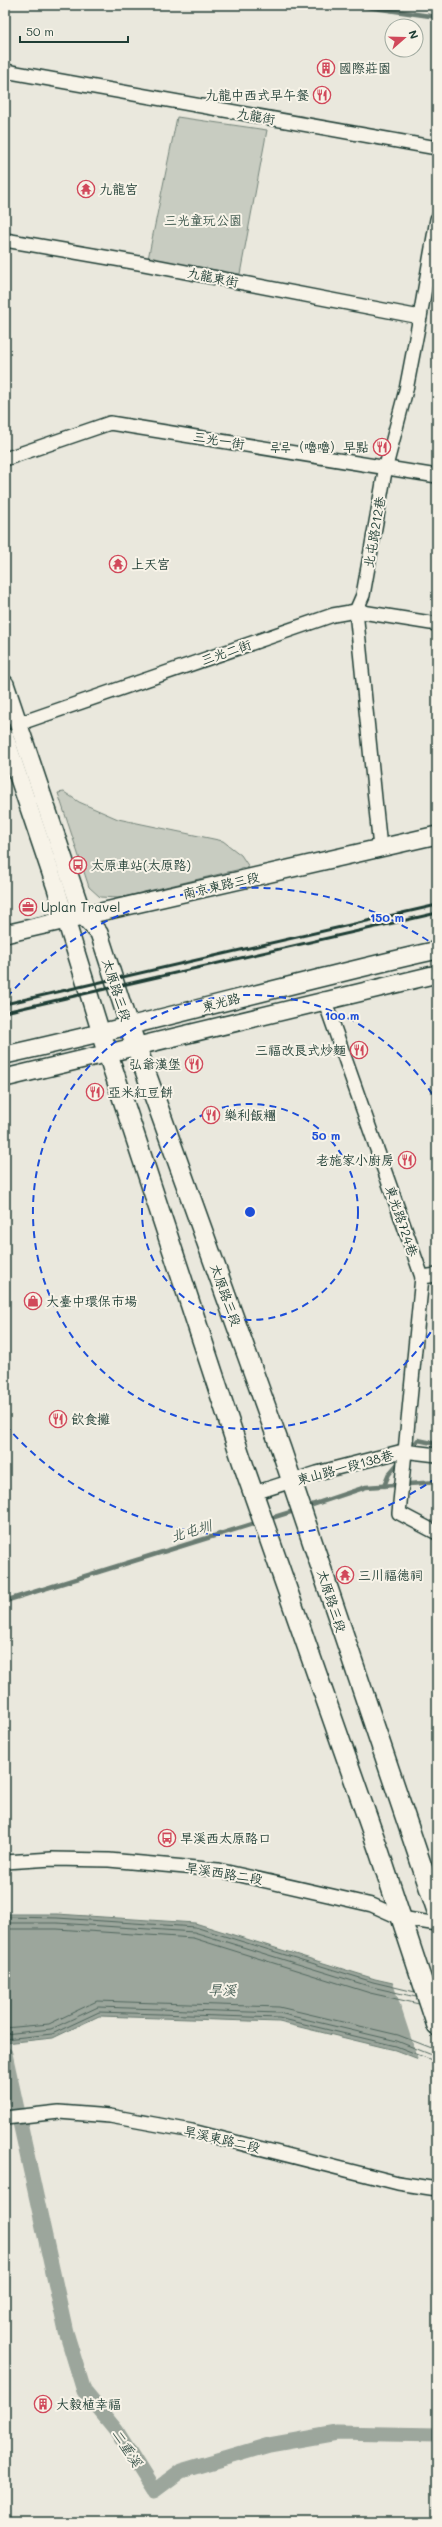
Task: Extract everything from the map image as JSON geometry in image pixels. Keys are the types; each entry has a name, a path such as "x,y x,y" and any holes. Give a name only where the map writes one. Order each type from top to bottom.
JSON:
{"main road":[{"name":"太原路三段","path":"129,1026 292,1481 437,1911"},
{"name":"太原路三段","path":"101,1033 254,1493 437,2026"}],"street":[{"name":"九龍街","path":"5,71 437,148"},
{"name":"北屯路212巷","path":"380,848 356,611 362,595 386,466 406,390 437,220"},
{"name":"九龍東街","path":"5,240 139,263 420,317"},
{"name":"三光一街","path":"5,459 110,423 386,466 437,476"},
{"name":"三光二街","path":"18,724 333,615 356,611 437,624"},
{"name":"太原路三段","path":"5,684 83,916 99,933 129,1026"},
{"name":"太原路三段","path":"5,737 67,920 101,1033"},
{"name":"南京東路三段","path":"5,934 437,835"},
{"name":"東光路","path":"5,1055 101,1033 315,978 437,950"},
{"name":"東光路","path":"5,1078 136,1047 324,999 437,974"},
{"name":"東光路724巷","path":"324,999 422,1277 403,1451 398,1513 437,1533"},
{"path":"422,1277 437,1275"},
{"name":"東山路一段138巷","path":"254,1493 292,1481 403,1451 437,1455"},
{"name":"旱溪西路二段","path":"5,1862 52,1859 109,1860 218,1870 372,1905 401,1918 437,1924"},
{"name":"旱溪東路二段","path":"5,2118 59,2112 110,2116 192,2132 398,2182 437,2189"}],"green space":[{"name":"三光童玩公園","path":"177,117 267,130 240,274 148,259"},
{"path":"64,792 79,802 118,819 223,841 241,855 249,867 119,898 100,897 89,887 58,793"}],"water":[{"name":"旱溪","path":"5,1914 57,1914 195,1923 375,1979 437,1993 437,2066 395,2050 279,2022 99,2016 53,2038 5,2043"}],"pier":[{"path":"392,1980 437,1991 437,2068 419,2062"}],"waterway":[{"path":"353,5 437,17"},
{"name":"北屯圳","path":"410,1450 418,1440 437,1444"},
{"name":"北屯圳","path":"384,1486 389,1474 401,1460"},
{"name":"北屯圳","path":"306,1507 366,1487 437,1482"},
{"name":"北屯圳","path":"268,1519 297,1510"},
{"name":"北屯圳","path":"5,1601 259,1522"},
{"name":"二重溪","path":"5,2054 66,2332 84,2391 116,2430 154,2491 181,2471 269,2445 337,2433 437,2435"}],"railway":[{"path":"5,1004 437,905"},
{"path":"5,1012 437,913"}],"place":[{"name":"國際莊園","path":"326,68"},
{"name":"九龍中西式早午餐","path":"322,95"},
{"name":"九龍宮","path":"86,189"},
{"name":"루루（嚕嚕）早點","path":"382,447"},
{"name":"上天宮","path":"118,564"},
{"name":"太原車站(太原路)","path":"78,865"},
{"name":"Uplan Travel","path":"28,907"},
{"name":"三福改良式炒麵","path":"359,1050"},
{"name":"弘爺漢堡","path":"194,1064"},
{"name":"亞米紅豆餅","path":"95,1092"},
{"name":"樂利飯糰","path":"211,1115"},
{"name":"老施家小廚房","path":"407,1160"},
{"name":"大臺中環保市場","path":"33,1301"},
{"name":"飲食攤","path":"58,1419"},
{"name":"三川福德祠","path":"345,1575"},
{"name":"旱溪西太原路口","path":"167,1838"},
{"name":"大毅植幸福","path":"43,2404"}]}
